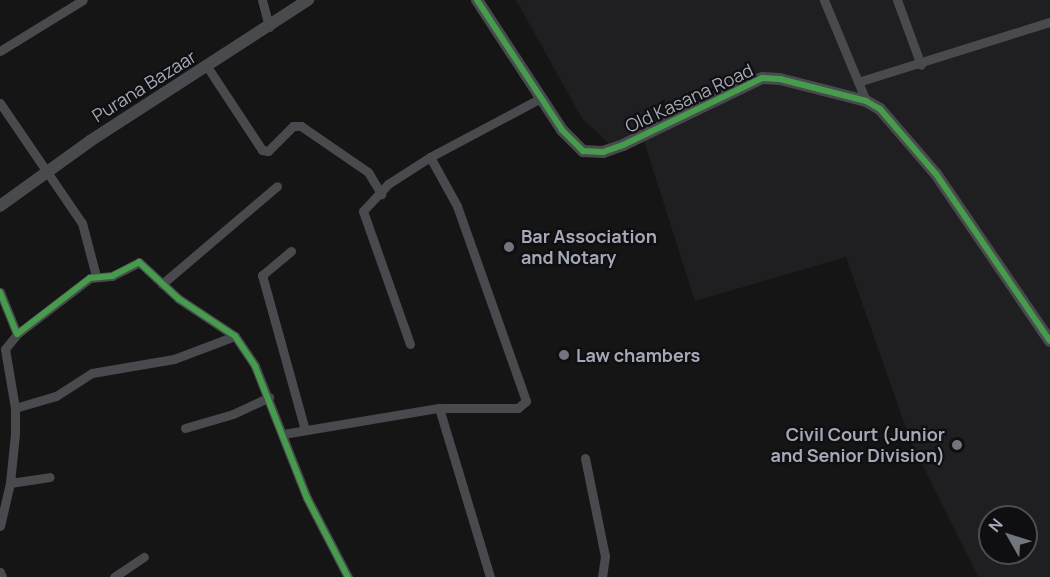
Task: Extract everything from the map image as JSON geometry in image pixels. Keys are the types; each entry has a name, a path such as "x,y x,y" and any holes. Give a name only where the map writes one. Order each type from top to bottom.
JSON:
{"street":[{"path":"0,51 82,0"},
{"path":"262,0 269,27"},
{"name":"Purana Bazaar","path":"0,206 49,170 208,68 308,0"},
{"name":"Old Kasana Road","path":"477,0 567,137 588,152 622,145 762,78 780,79 866,101 900,127 936,174 1050,341"},
{"path":"824,0 866,101"},
{"path":"897,0 921,65"},
{"path":"858,82 921,65 1050,22"},
{"path":"208,68 262,150 268,151 293,126 301,126 365,170 381,194"},
{"path":"410,344 381,258 362,214 388,184 430,157 541,98"},
{"path":"0,103 49,170 86,230 96,276"},
{"path":"283,434 439,408 518,408 526,401 458,206 430,157"},
{"path":"162,284 277,186"},
{"path":"291,251 262,275 305,430"},
{"path":"0,526 10,483 15,408 4,349 17,334 96,276 112,276 138,262 162,284 235,336 245,347 269,397 307,498 348,577"},
{"path":"0,292 17,334"},
{"path":"15,408 56,396 102,369 174,359 235,336"},
{"path":"185,428 232,414 269,397"},
{"path":"439,408 489,577"},
{"path":"585,458 605,556 602,577"},
{"path":"10,483 50,477"},
{"path":"114,577 144,557"},
{"path":"0,572 2,577"}],"shaded area":[{"path":"516,0 1050,0 1050,577 978,577 909,437 846,257 695,301 641,132 609,143 583,120"}],"cycle path":[{"path":"477,0 562,130 583,151 603,152 623,145 762,78 780,79 866,101 880,109 936,174 1050,341"},
{"path":"0,292 17,334 90,278 112,276 139,262 179,299 235,336 255,366 307,498 348,577"}],"place":[{"name":"Bar Association and Notary","path":"509,247"},
{"name":"Law chambers","path":"564,355"},
{"name":"Civil Court (Junior and Senior Division)","path":"957,445"}]}
